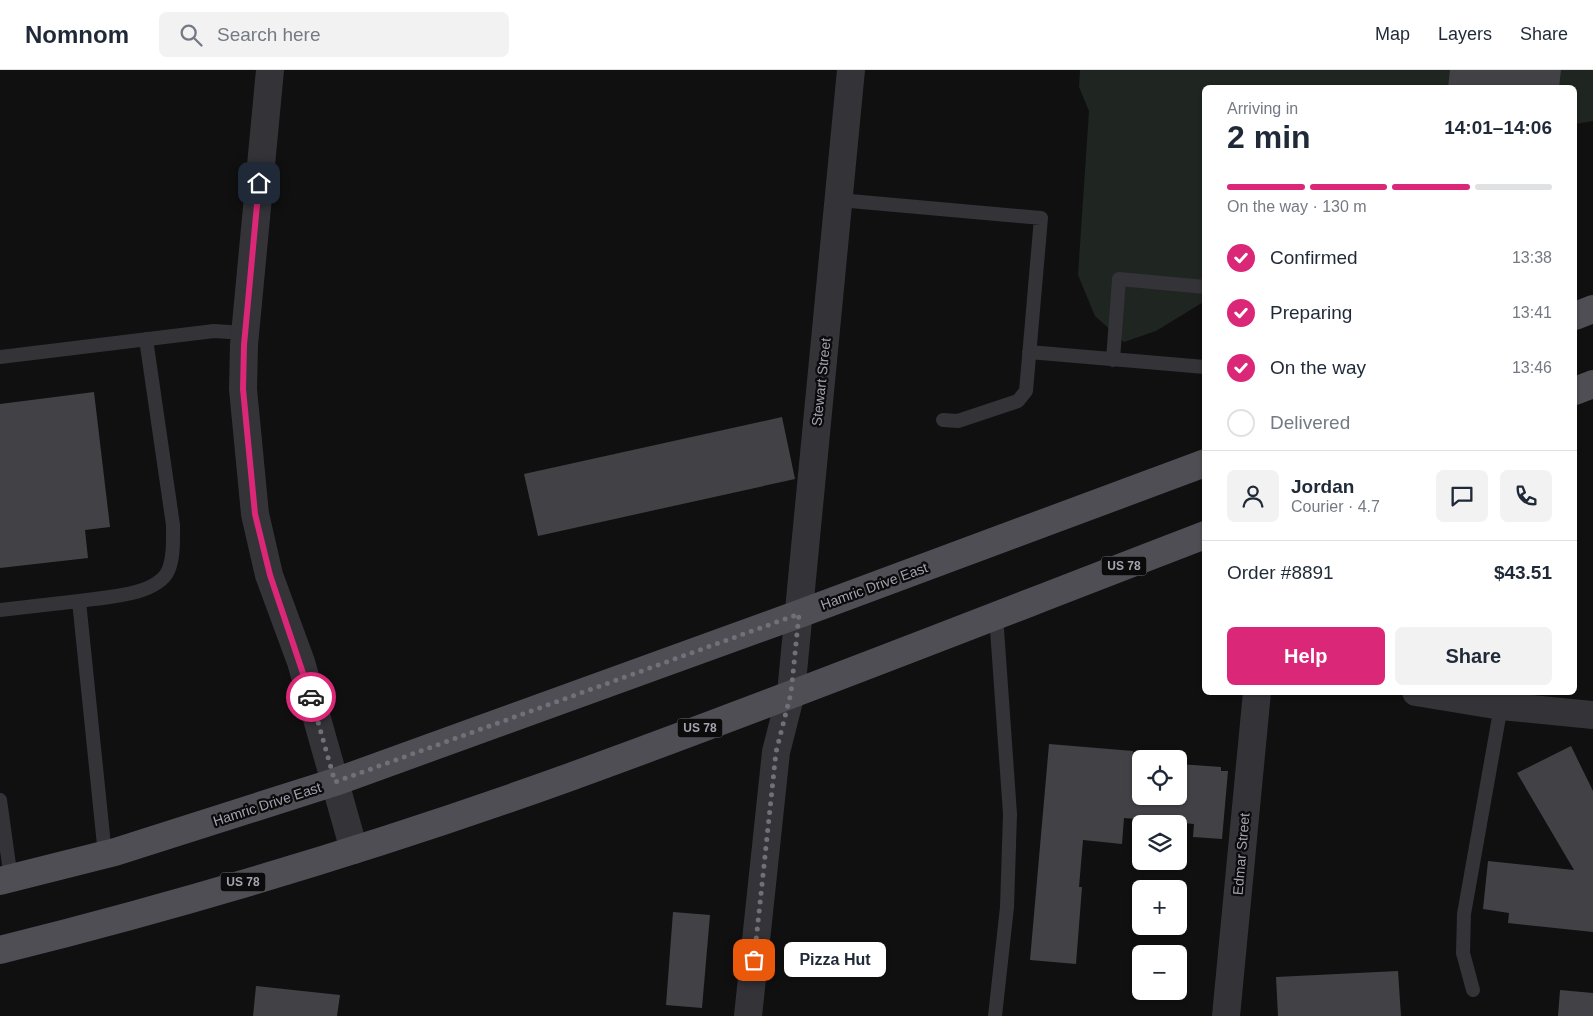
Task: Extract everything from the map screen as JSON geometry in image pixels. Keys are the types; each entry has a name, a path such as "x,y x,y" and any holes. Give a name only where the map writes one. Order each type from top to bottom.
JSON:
{"main road":[{"path":"1577,315 1593,309"},
{"path":"1577,390 1593,384"},
{"name":"Hamric Drive East","path":"5,880 105,855 335,782 799,614 1202,464"},
{"name":"US 78","path":"0,950 77,931 354,850 569,777 1202,536"}],"street":[{"path":"270,70 245,333 243,389 255,514 270,575 301,662 354,850"},
{"name":"Stewart Street","path":"748,1016 776,752 791,693 851,70"},
{"name":"Edmar Street","path":"1226,1016 1257,695"},
{"path":"1434,695 1501,706 1593,715"}],"lane":[{"path":"839,200 1041,218 1026,391 1018,400 958,421 943,420"},
{"path":"1112,360 1119,279 1202,287"},
{"path":"0,357 214,331 245,333"},
{"path":"0,610 136,592 156,584 167,572 172,551 173,525 146,339"},
{"path":"1029,352 1202,369"},
{"path":"79,601 105,855"},
{"path":"995,1016 1007,907 1010,814 996,615"},
{"path":"1473,990 1463,953 1464,914 1501,706"},
{"path":"0,800 5,880"}],"shaded area":[{"path":"1080,70 1593,70 1593,121 1577,124 1577,85 1202,85 1202,303 1156,331 1124,342 1095,316 1078,275 1089,111 1079,87"}],"building":[{"path":"1450,70 1561,70 1559,85 1448,85"},
{"path":"94,392 110,527 85,530 88,558 0,568 0,404"},
{"path":"782,417 795,479 538,536 524,474"},
{"path":"1049,744 1132,751 1132,805 1187,805 1187,765 1221,767 1221,771 1228,771 1222,839 1193,837 1194,824 1187,823 1187,815 1132,815 1132,819 1124,818 1122,844 1083,840 1079,887 1082,887 1076,964 1030,960"},
{"path":"1571,746 1593,791 1593,932 1508,923 1509,913 1483,909 1488,861 1574,870 1517,773"},
{"path":"673,912 710,915 702,1008 666,1005"},
{"path":"1398,971 1401,1016 1278,1016 1276,977"},
{"path":"256,986 340,995 337,1016 253,1016"},
{"path":"1560,990 1593,993 1593,1016 1558,1016"}],"way so far":[{"path":"311,697 335,782 799,614 791,693 776,752 754,960"}],"place":[{"name":"Pizza Hut","path":"754,960"}],"route":[{"path":"259,183 244,345 243,389 255,514 270,575 301,662 311,697"}]}
